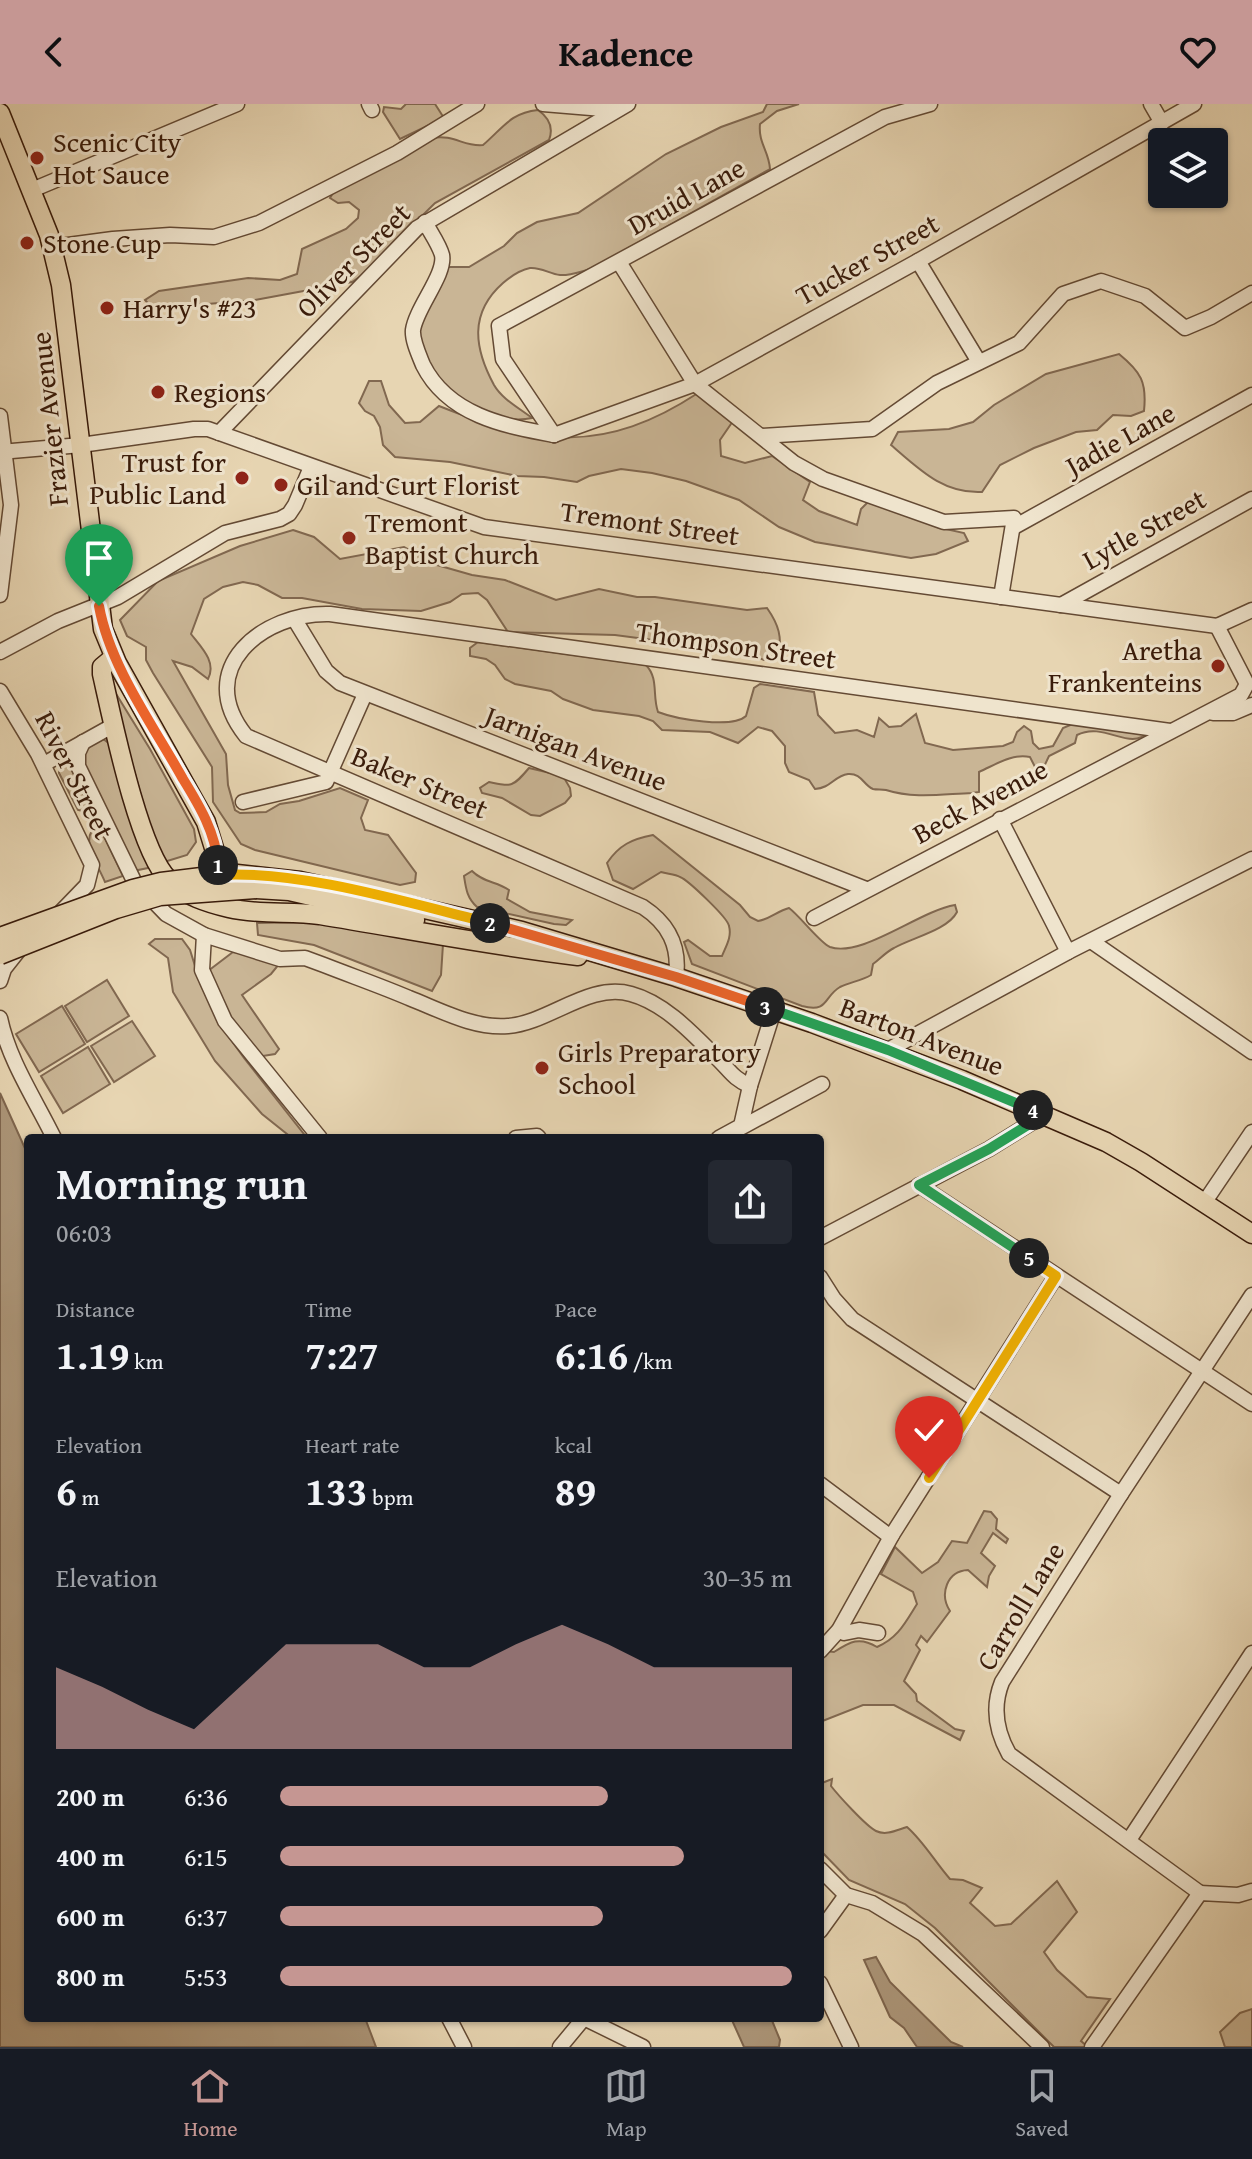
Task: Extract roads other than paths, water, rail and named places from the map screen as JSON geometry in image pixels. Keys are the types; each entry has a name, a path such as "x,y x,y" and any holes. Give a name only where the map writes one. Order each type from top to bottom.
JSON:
{"main road":[{"name":"Frazier Avenue","path":"0,113 53,247 67,324 103,629 114,657 206,822 215,846 212,875"},
{"path":"114,657 102,667 102,674 151,850 167,879 189,895 232,909 292,911 498,947 587,958"},
{"path":"0,937 133,889 212,875"},
{"path":"0,955 212,875"},
{"name":"Barton Avenue","path":"212,875 256,889 289,891 587,958 641,967"},
{"name":"Barton Avenue","path":"212,875 288,878 522,931 774,1010 888,1050 1118,1149 1252,1234"}],"street":[{"path":"32,190 202,110 237,104"},
{"path":"53,247 170,235 214,237 259,223 397,153 477,104"},
{"path":"543,104 622,107"},
{"name":"Druid Lane","path":"554,435 503,359 499,326 885,117 930,104"},
{"path":"1151,104 1162,123"},
{"name":"Tucker Street","path":"554,435 695,384 1194,104"},
{"name":"Oliver Street","path":"219,433 425,222 622,107"},
{"path":"425,222 443,257 440,272 417,315 413,333 431,381 451,400 475,415 554,435"},
{"path":"918,261 979,362"},
{"path":"619,262 695,384 794,463 823,479 944,522 1014,518 1001,597"},
{"path":"762,436 872,429 937,383 998,356 1019,343 1063,294 1101,281 1145,296 1185,328 1252,293"},
{"name":"Jadie Lane","path":"1014,527 1252,395"},
{"path":"0,416 1,452 11,505 0,595"},
{"name":"Tremont Street","path":"1,452 81,445 194,429 219,433 484,527 1217,626"},
{"path":"0,652 83,609 99,606 225,533 289,514 311,467"},
{"name":"Lytle Street","path":"1061,606 1252,499"},
{"path":"1209,713 1241,695 1247,684 1217,626 1252,610"},
{"name":"Thompson Street","path":"295,620 330,614 1170,731"},
{"name":"Jarnigan Avenue","path":"295,620 333,679 866,889"},
{"name":"Baker Street","path":"295,620 257,635 242,647 231,666 226,690 230,712 246,736 643,907 660,918 673,942 678,963 676,977"},
{"name":"River Street","path":"0,691 44,764 92,865 87,885 25,942 4,969 0,981"},
{"path":"243,802 326,782 365,694"},
{"path":"1209,713 1233,713 1252,705"},
{"name":"Beck Avenue","path":"814,918 1209,713"},
{"path":"44,764 114,725"},
{"path":"83,742 78,753 78,766 134,881 166,914 204,935 280,959 305,958 482,1024 507,1026 525,1023 595,995 631,993 687,1028 722,1063 731,1077 750,1086"},
{"path":"75,827 101,817"},
{"path":"1000,819 1068,952"},
{"path":"888,1050 1068,952 1250,862"},
{"path":"204,935 202,970 225,1021 317,1134"},
{"path":"1091,941 1252,1052"},
{"path":"743,1130 750,1086 774,1010"},
{"path":"0,1018 4,1036 19,1070 52,1134"},
{"path":"743,1130 822,1084"},
{"path":"824,1236 989,1149 1044,1115"},
{"path":"1204,1203 1252,1132"},
{"path":"919,1185 1252,1404"},
{"path":"824,1647 839,1630 892,1535 1056,1276"},
{"path":"824,1283 852,1319 1121,1494"},
{"name":"Carroll Lane","path":"1200,1893 1009,1754 999,1736 996,1699 1001,1684 1121,1494 1252,1295"},
{"path":"824,1487 892,1535"},
{"path":"839,1630 844,1633 859,1630 878,1633"},
{"path":"1129,1840 1252,1653"},
{"path":"824,1873 846,1895 872,1903 923,1934 1042,2047"},
{"path":"1092,2047 1200,1893 1238,1895 1252,1891"},
{"path":"824,1925 846,1895"},
{"path":"824,1991 851,2047"},
{"path":"451,2022 464,2047"},
{"path":"560,2047 579,2022"},
{"path":"592,2022 643,2047"}],"place":[{"name":"Scenic City Hot Sauce","path":"37,158"},
{"name":"Stone Cup","path":"27,243"},
{"name":"Harry's #23","path":"107,308"},
{"name":"Regions","path":"158,392"},
{"name":"Trust for Public Land","path":"242,478"},
{"name":"Gil and Curt Florist","path":"281,485"},
{"name":"Tremont Baptist Church","path":"349,538"},
{"name":"Aretha Frankenteins","path":"1218,666"},
{"name":"Girls Preparatory School","path":"542,1068"}]}
